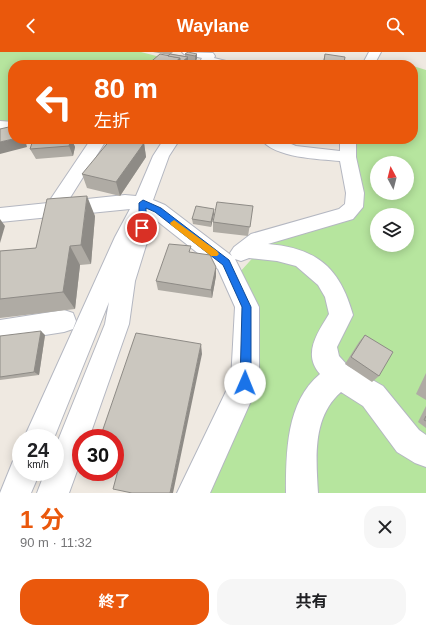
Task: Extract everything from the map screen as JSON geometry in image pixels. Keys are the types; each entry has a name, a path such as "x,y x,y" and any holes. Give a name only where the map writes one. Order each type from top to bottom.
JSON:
{"street":[{"path":"188,52 208,58"},
{"path":"54,209 96,144"},
{"path":"43,429 125,237 143,203 161,156 169,144"},
{"path":"236,257 258,239 346,214 354,207 355,193 348,148 291,149 276,144"},
{"path":"0,215 125,202 143,203 158,210 236,257 277,253 302,260 326,278 336,295 341,315 324,346 327,363 339,375 373,396 408,441 426,452"},
{"path":"53,493 117,324 124,281 142,228 143,203"},
{"path":"193,493 245,383 246,307 236,257"},
{"path":"0,331 64,321"},
{"path":"302,493 301,445 309,413 320,393 339,375"},
{"path":"15,493 20,481"}],"green space":[{"path":"0,52 141,52 164,58 159,60 8,60 8,124 0,128"},
{"path":"418,68 426,70 426,493 197,493 239,410 239,273 267,242 343,220 362,187 353,144 418,144"}],"building":[{"path":"188,52 197,54 195,56 185,54"},
{"path":"160,54 180,58 178,60 153,60"},
{"path":"170,54 188,57 184,60 180,60 180,58 168,56"},
{"path":"325,54 345,57 344,60 324,60"},
{"path":"8,127 8,140 0,142 0,129"},
{"path":"32,144 70,144 69,146 30,149"},
{"path":"107,144 143,144 116,182 82,174"},
{"path":"87,196 81,245 70,246 63,292 0,299 0,251 36,248 47,199"},
{"path":"217,202 253,206 250,227 213,222"},
{"path":"196,206 214,209 211,222 192,219"},
{"path":"169,244 191,246 189,252 210,255 216,267 211,290 156,281"},
{"path":"41,331 34,372 0,377 0,336"},
{"path":"136,333 201,344 170,493 132,493 113,489 115,481 124,481 124,429 103,429"},
{"path":"365,335 393,352 379,376 351,357"}],"slow traffic":[{"path":"174,223 214,254"}],"route":[{"path":"142,228 143,203 158,210 226,263 246,307 245,383"}]}
